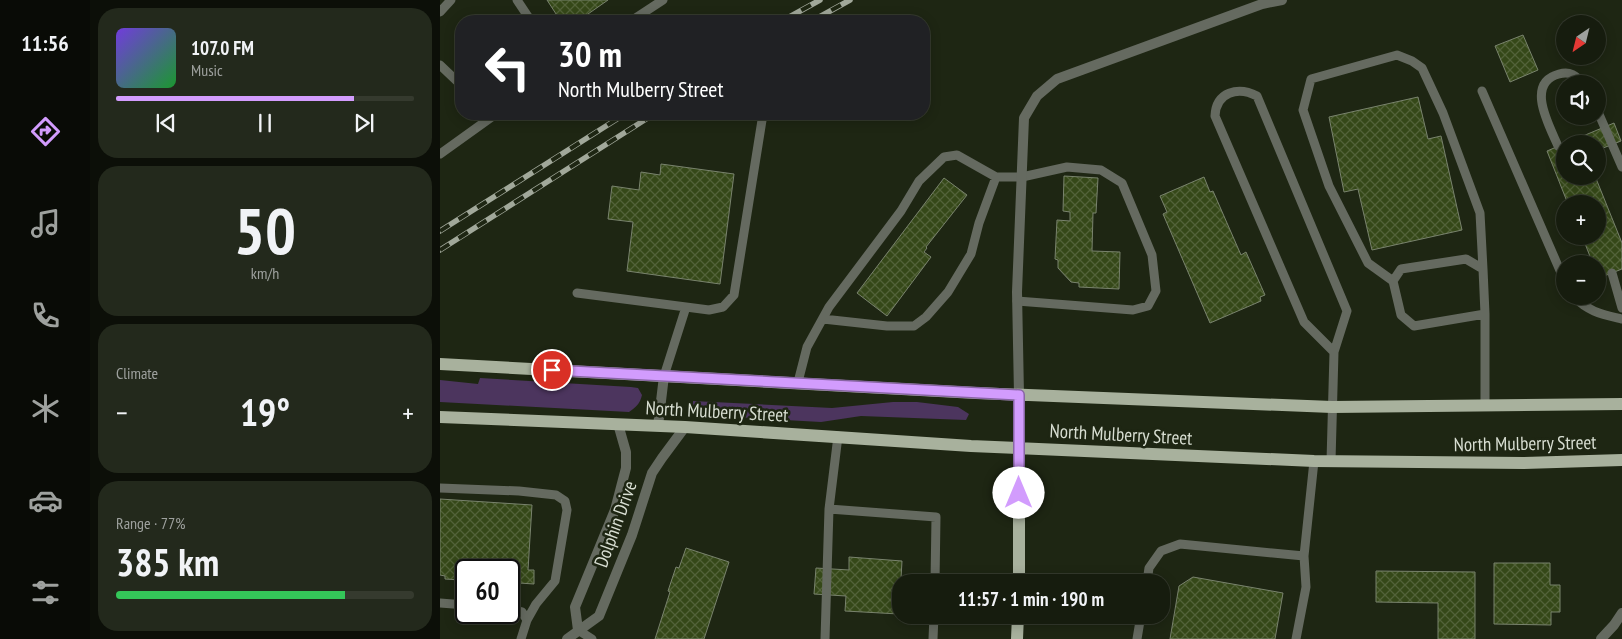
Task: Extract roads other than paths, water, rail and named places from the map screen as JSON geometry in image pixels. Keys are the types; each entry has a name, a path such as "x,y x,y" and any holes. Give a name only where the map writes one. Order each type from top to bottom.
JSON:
{"main road":[{"name":"North Mulberry Street","path":"440,364 1019,395 1332,407 1622,404"},
{"path":"1019,395 1019,574"},
{"name":"North Mulberry Street","path":"440,417 685,427 1019,448 1331,462 1523,463 1622,460"},
{"path":"1017,639 1018,624"}],"street":[{"path":"1019,395 1017,301 1024,118 1037,96 1057,79 1262,2 1282,0"},
{"path":"658,426 664,376"},
{"name":"Dolphin Drive","path":"578,634 575,608 615,510 626,468 626,452 618,424"},
{"name":"Dolphin Drive","path":"567,639 578,634 599,616 632,535 652,473 685,427"},
{"path":"1601,639 1622,613"}],"lane":[{"path":"440,12 451,0"},
{"path":"517,0 527,15"},
{"path":"640,15 663,0"},
{"path":"1484,406 1485,314 1480,213 1443,113 1422,68 1412,61 1397,56 1311,79 1304,110 1329,186 1368,263 1392,281 1400,315 1414,326 1485,314"},
{"path":"440,65 455,79"},
{"path":"1556,141 1541,104 1542,88 1551,76 1566,72 1574,75"},
{"path":"1331,462 1334,352 1347,312 1257,96 1247,91 1228,93 1215,106 1215,116 1304,322 1334,352"},
{"path":"1482,91 1556,261"},
{"path":"440,154 487,120"},
{"path":"576,293 710,310 723,307 734,295 762,120"},
{"path":"1604,125 1622,167"},
{"path":"798,382 807,347 829,307 901,211 919,181 944,157 956,155 996,177 1022,177 1067,167 1101,170 1122,183 1152,255 1156,291 1148,306 1133,310 1017,301"},
{"path":"822,318 887,326 914,326 926,317 948,292 971,254 979,223 996,177"},
{"path":"1392,281 1401,268 1466,259 1483,269"},
{"path":"1612,273 1622,308"},
{"path":"1582,305 1600,314 1622,319"},
{"path":"664,376 686,307"},
{"path":"825,639 829,509 838,436"},
{"path":"1296,639 1306,587 1304,556 1314,461"},
{"path":"440,488 519,491 556,495 565,502 567,510 555,581 536,604 527,620 521,639"},
{"path":"829,509 936,517 935,574"},
{"path":"1148,574 1149,568 1161,551 1180,544 1304,556"},
{"path":"440,603 455,604"},
{"path":"520,611 527,620"},
{"path":"934,624 933,639 940,639"},
{"path":"1137,639 1140,624"},
{"path":"578,634 592,639"}],"railway":[{"path":"793,15 820,0"},
{"path":"823,15 850,0"},
{"path":"440,231 616,120"},
{"path":"440,250 645,120"}]}
